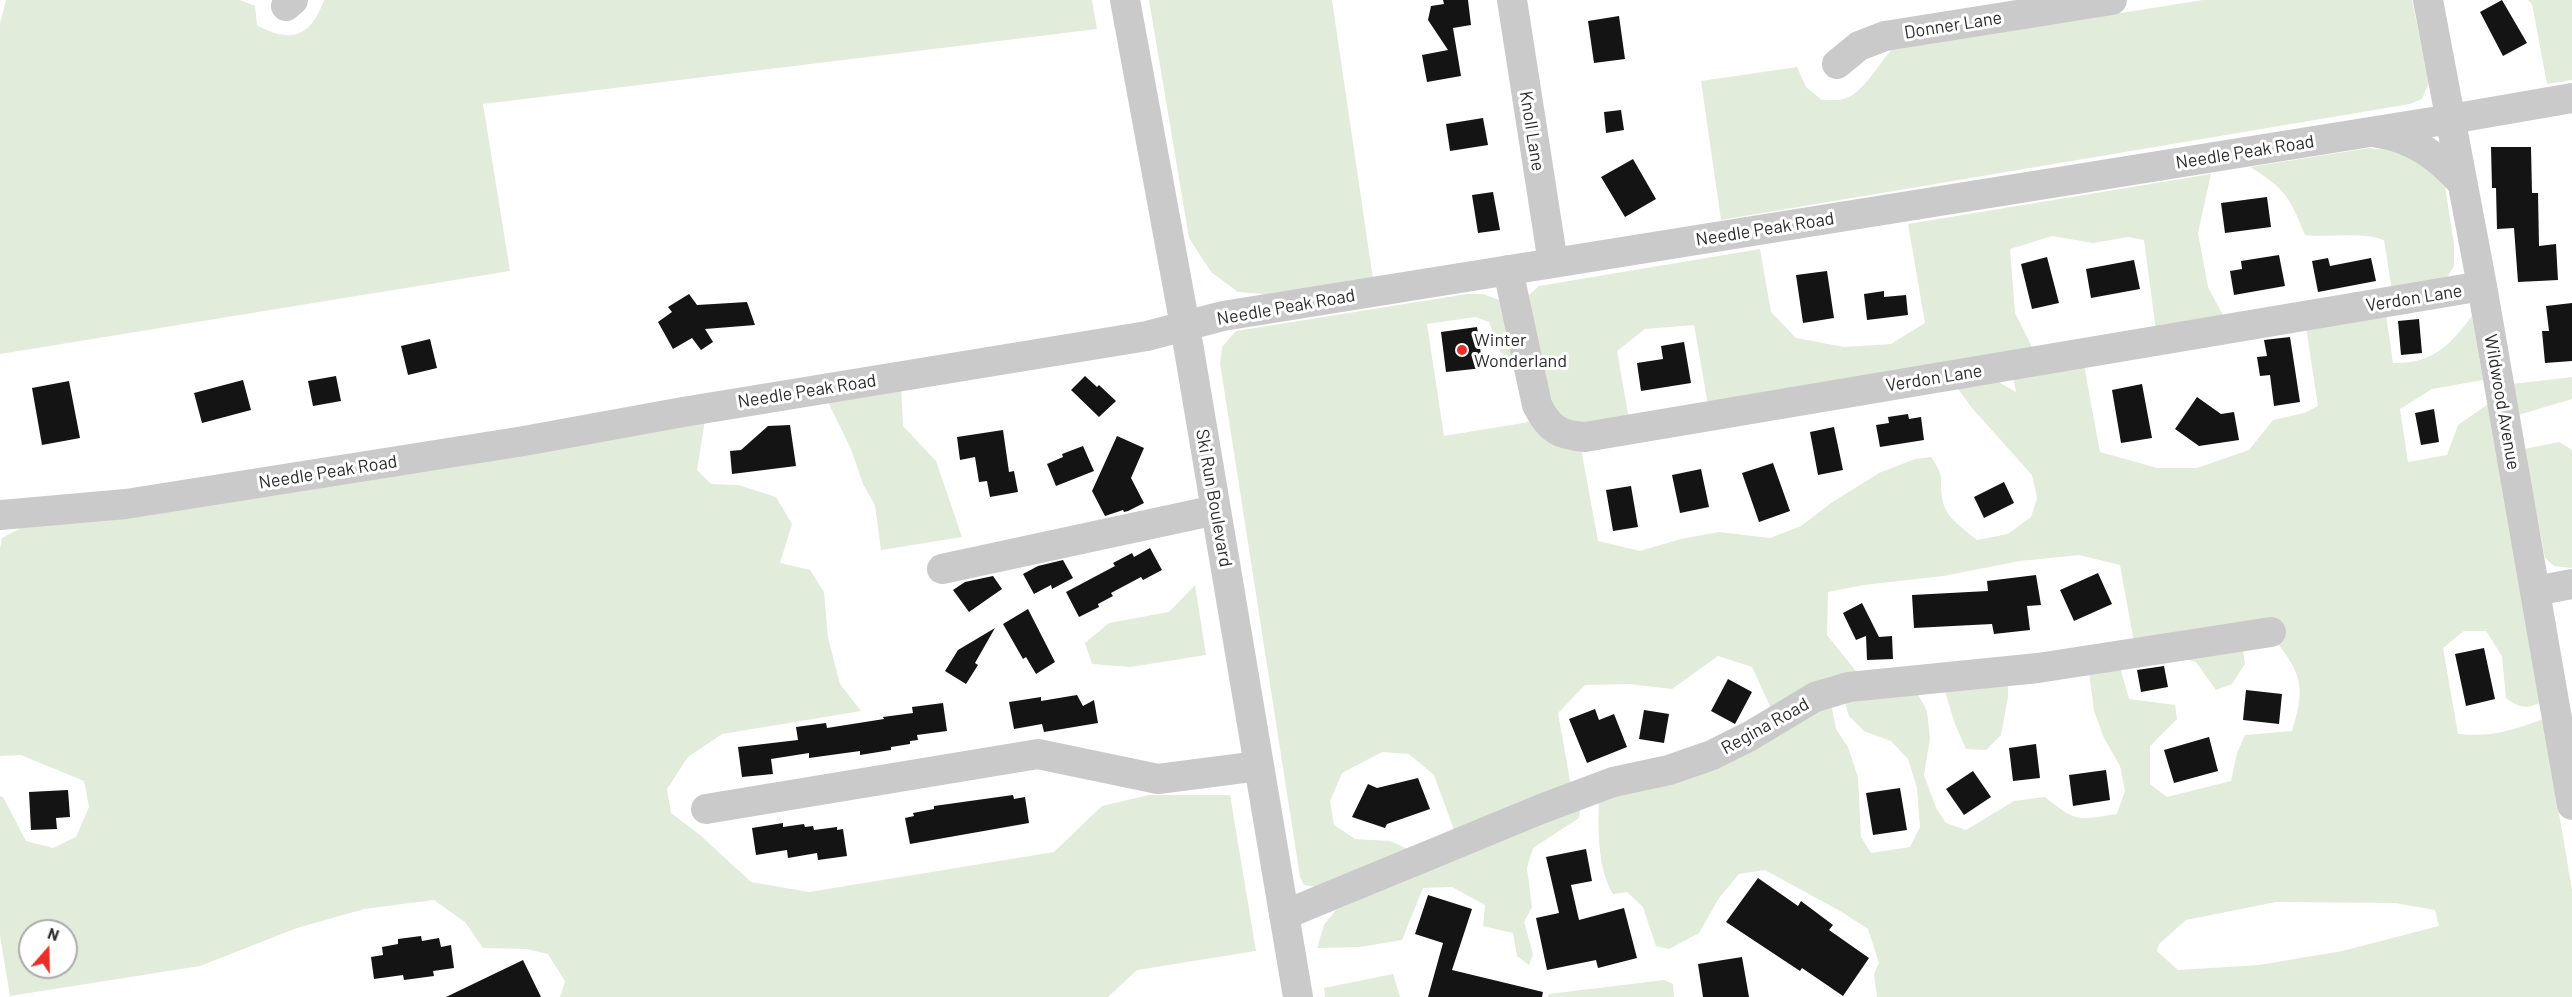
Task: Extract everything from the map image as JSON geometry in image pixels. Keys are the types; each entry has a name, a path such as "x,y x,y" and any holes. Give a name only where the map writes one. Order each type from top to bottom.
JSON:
{"street":[{"name":"Ski Run Boulevard","path":"1125,0 1185,326 1298,997"},
{"name":"Knoll Lane","path":"1512,0 1553,263"},
{"name":"Donner Lane","path":"1837,64 1859,46 1885,36 2112,0"},
{"name":"Wildwood Avenue","path":"2428,0 2482,286 2572,805"},
{"name":"Needle Peak Road","path":"0,515 126,504 524,441 684,412 1147,336 1223,316 2572,98"},
{"path":"2372,132 2392,135 2435,155 2462,183"},
{"name":"Verdon Lane","path":"1508,270 1537,405 1545,421 1563,435 1585,437 2482,286"},
{"path":"942,569 1216,510"},
{"path":"2535,591 2572,584"},
{"name":"Regina Road","path":"1284,915 1592,790 1712,755 1815,698 1849,687 2038,668 2271,632"},
{"path":"706,809 1038,754 1158,779 1259,766"}],"green space":[{"path":"6,0 240,0 255,6 257,25 269,31 290,35 298,34 313,22 324,0 1092,0 1097,29 483,104 510,271 0,354 0,23"},
{"path":"1149,0 1332,0 1373,279 1274,295 1238,292 1211,272 1189,238"},
{"path":"2203,0 2412,0 2429,83 2422,99 2410,104 1721,220 1701,81 1797,67 1806,87 1822,100 1841,100 1859,90 1892,49"},
{"path":"2528,0 2572,0 2572,80 2547,84 2532,4"},
{"path":"2369,148 2398,151 2420,161 2445,186 2454,244 2454,266 2448,276 2437,284 2392,291 2384,240 2355,235 2305,235 2285,195 2271,181 2250,167"},
{"path":"2211,174 2198,233 2208,287 2225,319 2156,331 2144,240 2128,237 2093,243 2052,236 2010,249 2015,313 2034,351 1708,405 1694,325 1645,329 1617,351 1629,419 1568,424 1544,396 1528,296 1539,286 1760,249 1771,312 1796,338 1844,347 1891,344 1925,323 1908,224"},
{"path":"1467,294 1483,294 1499,300 1517,363 1500,352 1489,322 1475,317 1427,324 1444,436 1529,422 1552,442 1581,448 1598,541 1640,551 1681,539 1719,532 1770,538 1801,526 1831,503 1879,473 1915,459 1931,457 1941,475 1945,508 1957,523 1977,540 2008,534 2031,517 2037,498 2032,475 1972,408 1956,386 1995,380 2016,392 2013,376 2084,365 2100,452 2157,468 2197,468 2249,450 2273,420 2304,413 2318,406 2306,328 2386,315 2393,363 2407,362 2419,360 2439,351 2456,336 2472,316 2483,380 2432,389 2400,409 2408,462 2447,455 2458,425 2488,404 2540,703 2523,707 2506,698 2502,656 2486,631 2464,631 2443,648 2458,734 2481,735 2501,732 2543,719 2572,890 2572,997 1877,997 1874,974 1879,963 1868,929 1842,912 1765,870 1739,874 1719,898 1699,933 1669,949 1656,946 1643,907 1627,892 1613,894 1601,860 1599,797 1831,703 1836,729 1848,747 1858,777 1861,837 1871,853 1910,847 1920,827 1917,788 1908,759 1891,741 1864,731 1849,716 1844,699 1916,691 1927,711 1930,738 1924,775 1936,808 1946,823 1966,830 2014,801 2045,797 2078,818 2117,814 2125,791 2120,766 2104,738 2094,711 2089,672 2120,667 2129,699 2175,705 2177,719 2150,746 2150,784 2167,797 2231,781 2237,753 2245,735 2292,731 2299,706 2299,685 2293,666 2278,644 2134,643 2120,565 2079,555 2020,561 1943,576 1864,585 1828,592 1827,635 1859,675 1771,708 1752,667 1718,656 1672,689 1628,684 1585,685 1558,713 1571,786 1454,830 1434,775 1409,754 1382,752 1342,773 1330,801 1334,825 1355,839 1390,841 1408,849 1318,887 1304,885 1300,877 1220,363 1222,347 1236,331","holes":["2276,902 2395,903 2435,910 2439,926 2342,951 2259,965 2178,970 2157,951 2159,944 2186,920"]},
{"path":"2572,377 2572,399 2518,415 2512,384"},
{"path":"901,387 903,426 936,461 962,537 881,550 875,505 863,484 851,449 827,400"},
{"path":"705,420 697,470 711,484 738,485 776,497 792,524 780,563 810,570 824,592 828,638 840,684 861,711 722,734 688,757 667,789 671,813 700,835 751,882 809,892 1054,852 1102,806 1149,795 1230,795 1256,951 1137,970 1108,997 560,997 565,981 548,954 526,949 483,948 465,922 434,900 364,909 297,928 200,966 10,996 0,936 0,796 3,797 26,841 53,848 76,837 89,807 84,781 21,755 0,756 0,548 2,538 26,525"},
{"path":"2559,442 2572,450 2572,568 2554,566 2545,558 2524,449"},
{"path":"1195,585 1206,655 1130,667 1092,664 1085,643 1109,623 1169,612"},
{"path":"2243,649 2245,664 2232,684 2216,690 2196,662 2182,658"},
{"path":"2008,682 2008,697 2001,735 1986,750 1966,749 1955,724 1944,688"},
{"path":"1581,803 1579,818 1533,848 1527,868 1532,907 1524,922 1533,954 1529,965 1517,956 1513,933 1483,926 1485,905 1452,887 1423,888 1402,940 1360,947 1317,948 1324,925 1336,910"},
{"path":"1393,974 1400,997 1325,997 1324,988"},
{"path":"1664,980 1673,984 1674,997 1548,997 1549,994"}],"building":[{"path":"1443,0 1468,0 1471,25 1453,28 1461,76 1427,82 1422,55 1448,50 1428,20 1431,6 1444,4"},
{"path":"2502,0 2527,43 2503,56 2480,12"},
{"path":"1619,16 1625,59 1594,63 1588,21"},
{"path":"1621,110 1624,130 1606,133 1604,112"},
{"path":"1483,118 1488,145 1450,151 1446,124"},
{"path":"2491,147 2531,147 2532,193 2538,193 2539,246 2556,244 2558,280 2518,282 2514,228 2497,229 2496,188 2492,188"},
{"path":"1633,159 1656,199 1625,217 1601,177"},
{"path":"1493,192 1500,230 1478,233 1472,195"},
{"path":"2267,197 2271,227 2225,233 2221,203"},
{"path":"2279,255 2285,286 2234,295 2230,271 2242,269 2241,261"},
{"path":"2047,257 2059,303 2032,309 2021,264"},
{"path":"2328,258 2330,266 2371,258 2376,281 2318,292 2312,261"},
{"path":"2134,260 2140,289 2091,298 2086,269"},
{"path":"1827,271 1834,318 1803,323 1796,275"},
{"path":"1884,291 1884,297 1906,295 1908,315 1867,320 1864,294"},
{"path":"689,294 697,305 747,302 755,325 705,329 713,342 701,350 692,338 673,349 658,322 672,312 668,307"},
{"path":"2572,303 2572,361 2545,363 2542,331 2549,331 2546,306"},
{"path":"2419,319 2422,353 2401,355 2398,321"},
{"name":"Winter Wonderland","path":"1477,327 1483,368 1446,372 1441,332"},
{"path":"2290,337 2300,402 2274,406 2270,375 2260,376 2257,357 2267,356 2264,340"},
{"path":"430,339 437,368 408,375 401,346"},
{"path":"1684,342 1691,383 1641,391 1637,363 1663,359 1661,346"},
{"path":"336,376 341,401 313,406 308,381"},
{"path":"1085,376 1116,401 1099,417 1071,390"},
{"path":"243,380 251,410 202,423 194,393"},
{"path":"69,381 80,438 42,445 32,388"},
{"path":"2142,384 2152,438 2121,443 2112,390"},
{"path":"2197,397 2221,414 2234,412 2239,440 2199,446 2175,429"},
{"path":"2434,409 2439,442 2421,445 2415,413"},
{"path":"1908,414 1909,419 1921,417 1924,440 1880,447 1876,425 1889,423 1888,417"},
{"path":"790,425 796,466 732,474 730,451 741,450 768,426"},
{"path":"1834,427 1843,470 1818,475 1810,432"},
{"path":"1003,430 1009,472 1014,471 1018,492 990,497 987,481 979,482 975,457 960,460 957,437"},
{"path":"1117,436 1144,448 1131,478 1144,503 1128,511 1123,510 1105,516 1092,491"},
{"path":"1083,446 1094,471 1056,486 1047,464 1063,457 1062,454"},
{"path":"1773,463 1790,511 1759,522 1742,473"},
{"path":"1701,469 1709,507 1680,513 1672,475"},
{"path":"2004,482 2014,503 1984,518 1974,497"},
{"path":"1631,486 1638,527 1613,531 1606,490"},
{"path":"1150,548 1162,570 1143,580 1141,577 1111,593 1113,596 1098,604 1099,607 1079,617 1066,592 1115,566 1113,563 1132,553 1134,557"},
{"path":"1063,560 1073,578 1052,589 1051,585 1034,594 1023,574 1038,566"},
{"path":"2098,573 2112,604 2074,621 2060,590"},
{"path":"2036,575 2041,605 2027,606 2030,630 1994,634 1992,624 1914,628 1912,595 1988,591 1987,581"},
{"path":"993,576 1002,589 969,612 953,590 965,582"},
{"path":"1862,603 1879,637 1892,636 1893,659 1867,660 1866,636 1856,640 1843,613"},
{"path":"1028,609 1055,662 1036,674 1026,657 1023,659 1003,624"},
{"path":"995,628 975,663 978,665 966,684 945,671 958,650"},
{"path":"2484,648 2495,699 2466,706 2455,654"},
{"path":"2164,666 2168,687 2141,692 2137,670"},
{"path":"1728,679 1752,692 1735,724 1711,711"},
{"path":"2246,690 2282,694 2279,724 2243,720"},
{"path":"1077,695 1083,706 1094,700 1098,723 1044,732 1042,724 1014,729 1009,702 1041,697 1041,701"},
{"path":"943,703 947,731 917,735 918,740 910,741 910,744 860,755 860,751 809,758 809,753 771,759 773,774 742,777 738,747 798,740 796,727 826,723 827,728 884,719 883,717 913,713 912,707"},
{"path":"1595,709 1599,720 1614,714 1627,747 1587,763 1569,719"},
{"path":"1644,710 1669,714 1664,743 1639,739"},
{"path":"2209,737 2218,771 2174,783 2164,750"},
{"path":"2036,744 2040,778 2013,781 2009,748"},
{"path":"2106,770 2110,800 2073,806 2069,775"},
{"path":"1973,771 1991,797 1964,815 1946,789"},
{"path":"1418,778 1430,809 1387,824 1385,828 1352,817 1368,784 1377,788"},
{"path":"1900,788 1907,830 1873,835 1866,793"},
{"path":"68,790 70,817 56,818 57,829 31,830 29,792"},
{"path":"1013,795 1014,799 1025,797 1029,823 910,844 905,818 914,816 913,813 934,809 934,806"},
{"path":"783,823 783,827 804,824 805,827 813,826 814,830 837,827 837,830 843,829 847,856 818,860 817,853 788,858 787,850 756,855 752,828"},
{"path":"1586,849 1592,881 1571,885 1579,920 1624,908 1637,958 1598,968 1596,960 1547,970 1536,918 1559,913 1546,857"},
{"path":"1758,878 1798,906 1801,901 1833,925 1829,930 1869,958 1843,996 1802,968 1800,971 1726,922"},
{"path":"1428,895 1472,909 1452,970 1543,992 1542,997 1428,997 1443,943 1415,934"},
{"path":"421,936 422,941 439,938 441,947 451,945 454,968 433,971 434,976 404,980 403,975 374,979 371,957 383,955 382,947 398,944 398,939"},
{"path":"1742,957 1749,997 1703,997 1698,964"},
{"path":"523,960 541,997 446,997"}],"place":[{"name":"Winter Wonderland","path":"1462,350"}]}
